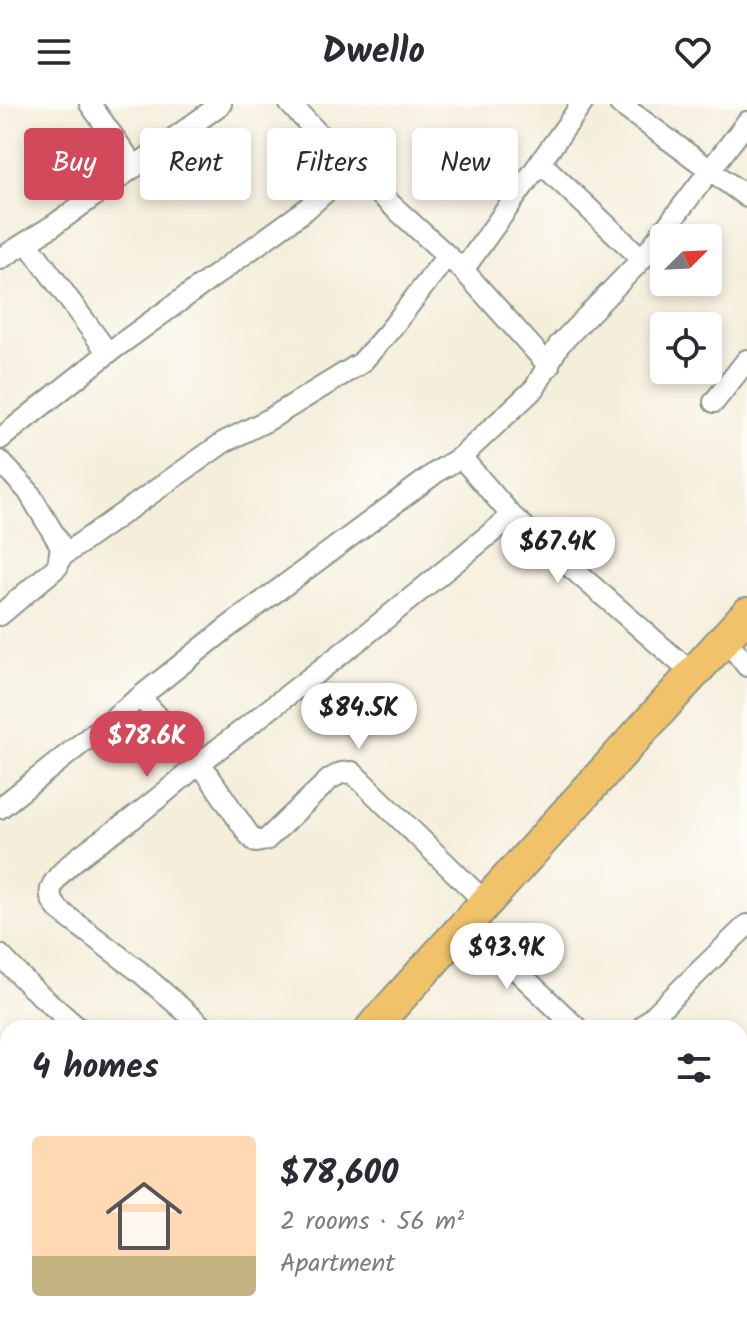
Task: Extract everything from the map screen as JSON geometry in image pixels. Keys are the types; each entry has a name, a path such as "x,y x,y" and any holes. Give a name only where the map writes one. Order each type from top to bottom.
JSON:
{"main road":[{"path":"379,1020 747,614"}],"street":[{"path":"90,104 135,167"},
{"path":"0,259 221,104"},
{"path":"290,104 313,128"},
{"path":"463,270 542,164 582,104"},
{"path":"620,104 747,197"},
{"path":"0,808 227,628 461,457 535,388 559,345 642,259 747,122"},
{"path":"542,164 642,259"},
{"path":"0,439 108,353 317,200"},
{"path":"386,200 463,270 549,366"},
{"path":"27,242 108,353"},
{"path":"61,557 224,442 268,420 361,363 447,256"},
{"path":"714,402 747,360"},
{"path":"461,457 512,516 693,674"},
{"path":"0,461 28,491 61,546 58,566 0,615"},
{"path":"195,1020 140,972 60,911 51,899 51,890 63,872 84,854 368,633 512,516"},
{"path":"725,638 747,666"},
{"path":"140,697 200,763 256,842 266,840 330,779 352,772 570,1020"},
{"path":"649,1020 747,925"},
{"path":"0,955 69,1020"}]}
